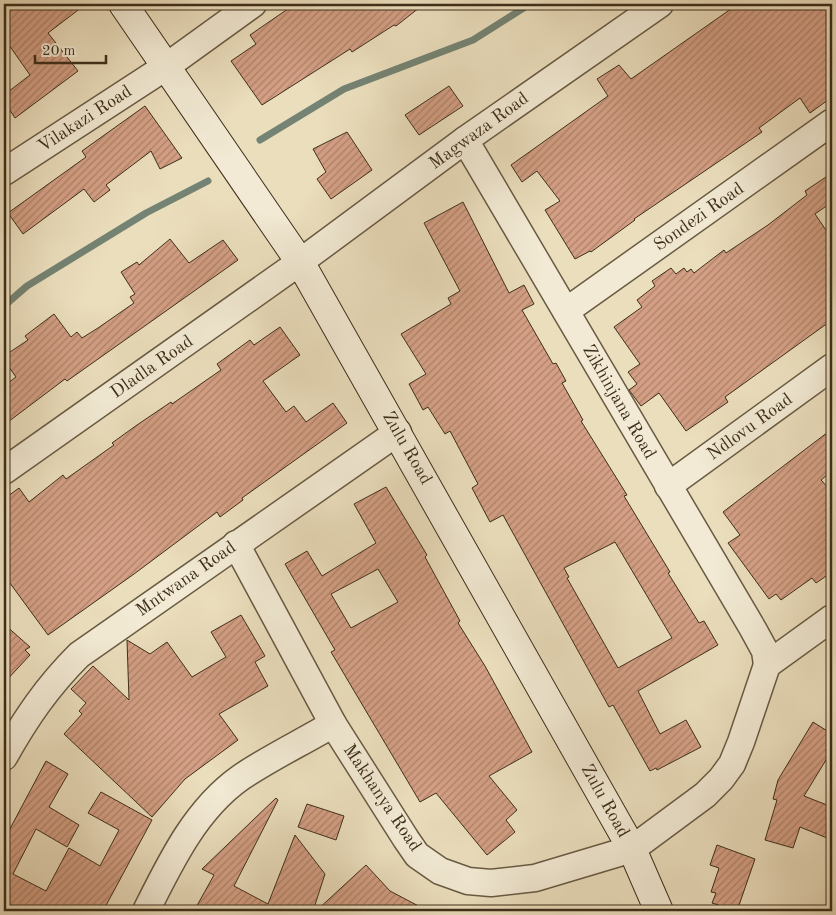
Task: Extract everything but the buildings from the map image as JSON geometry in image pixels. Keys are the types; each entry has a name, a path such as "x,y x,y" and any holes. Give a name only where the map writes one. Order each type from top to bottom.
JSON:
{"street":[{"name":"Zulu Road","path":"123,4 300,262 632,848 659,911"},
{"name":"Vilakazi Road","path":"4,172 167,66 253,4"},
{"name":"Magwaza Road","path":"300,262 465,140 660,4"},
{"name":"Sondezi Road","path":"566,311 832,122"},
{"name":"Zikhinjana Road","path":"465,140 757,635 767,665"},
{"name":"Dladla Road","path":"4,471 300,262"},
{"name":"Ndlovu Road","path":"668,486 832,367"},
{"name":"Mntwana Road","path":"4,756 38,700 53,681 79,655 398,432"},
{"name":"Makhanya Road","path":"236,544 334,724 406,839 417,854 440,871 468,881 509,882 535,878 632,848 705,795 721,779 732,764 741,742 767,665"},
{"path":"767,665 832,618"},
{"path":"146,911 174,857 196,824 217,799 240,778 334,724"}],"waterway":[{"path":"260,140 344,89 473,40 530,4"},
{"path":"4,306 27,286 146,213 208,181"}]}
